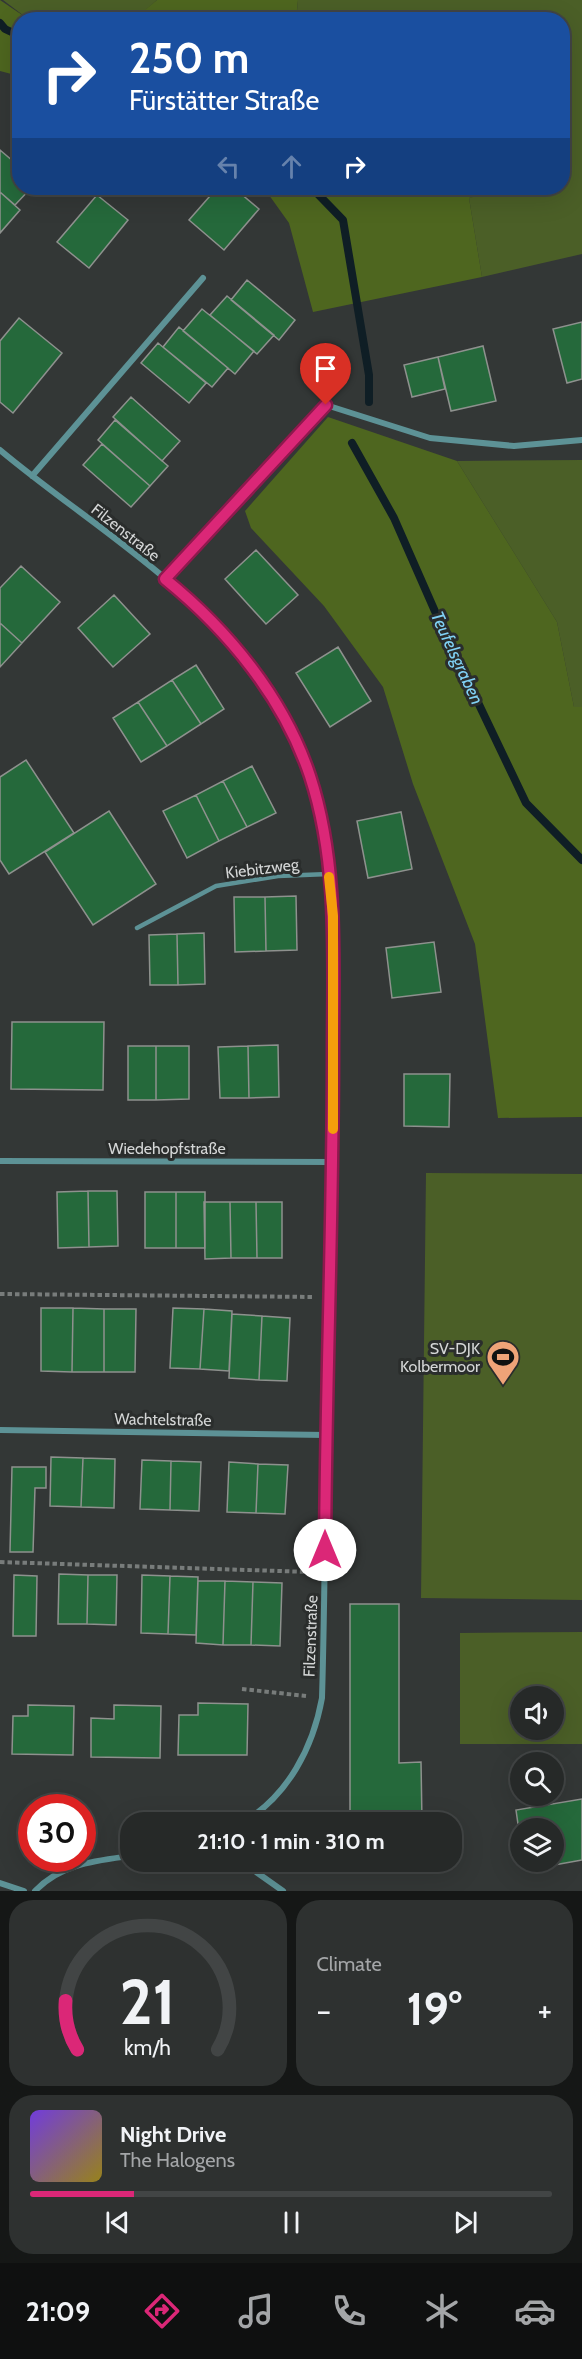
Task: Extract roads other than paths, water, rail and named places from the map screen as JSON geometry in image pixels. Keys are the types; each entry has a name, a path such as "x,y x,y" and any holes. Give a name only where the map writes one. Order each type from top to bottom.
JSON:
{"street":[{"path":"32,476 203,278"},
{"path":"165,579 326,405 430,438 514,446 582,440"},
{"name":"Filzenstraße","path":"0,450 193,602 227,637 267,688 293,735 309,775 322,822 333,916 333,1162 322,1698 312,1738 303,1759 270,1802 257,1812"},
{"name":"Wiedehopfstraße","path":"0,1161 333,1162"},
{"name":"Wachtelstraße","path":"0,1430 326,1435"},
{"path":"34,1891 53,1874 69,1867 120,1858"},
{"path":"256,1872 283,1891"},
{"path":"0,1883 24,1891"}],"lane":[{"name":"Kiebitzweg","path":"137,928 216,886 278,876 329,874"}],"waterway":[{"name":"Teufelsgraben","path":"0,23 12,32"},
{"name":"Teufelsgraben","path":"319,195 343,220 369,375 369,402"},
{"name":"Teufelsgraben","path":"352,443 394,518 441,625 526,803 582,860"}],"place":[{"name":"SV-DJK Kolbermoor","path":"503,1386"}]}
